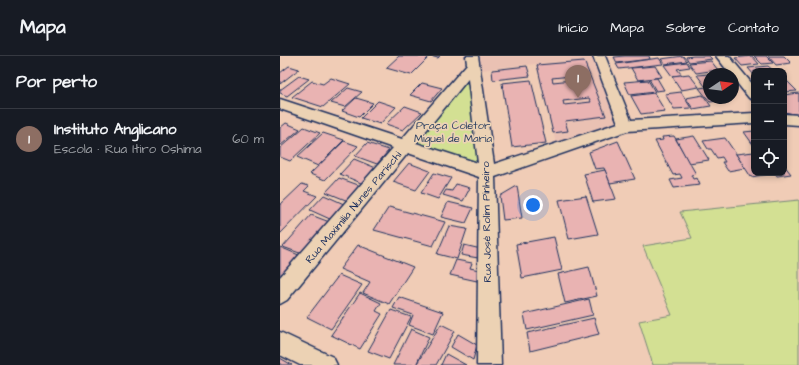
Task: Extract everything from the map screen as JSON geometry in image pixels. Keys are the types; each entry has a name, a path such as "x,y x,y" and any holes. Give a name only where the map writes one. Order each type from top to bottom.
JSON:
{"street":[{"path":"599,56 626,126"},
{"path":"722,56 751,91"},
{"name":"Rua Maximilia Nunes Parischi","path":"280,293 405,145 472,61"},
{"name":"Rua José Rolim Pinheiro","path":"472,61 487,173 489,365"},
{"path":"280,104 487,173 626,126 751,118"},
{"path":"787,119 799,120"},
{"path":"280,343 325,365"}],"shaded area":[{"path":"472,56 597,56 621,125 557,147 536,64 473,71"}],"green space":[{"name":"Praça Coletor Miguel de Maria","path":"467,72 487,173 405,145"},
{"path":"799,200 799,365 653,365 639,321 672,315 643,246 692,238 680,212"}],"building":[{"path":"399,56 430,56 411,75 386,68"},
{"path":"649,56 650,59 617,63 614,57"},
{"path":"683,56 687,61 665,64 661,59"},
{"path":"709,56 712,59 689,62 686,57"},
{"path":"752,56 759,64 742,66 735,58"},
{"path":"754,56 766,56 773,63 762,64"},
{"path":"768,56 784,56 791,63 776,65"},
{"path":"659,58 663,64 619,69 616,64"},
{"path":"584,61 606,116 565,121 568,131 553,133 537,65","holes":["581,75 582,79 553,82 552,78","589,98 591,102 564,105 563,101"]},
{"path":"711,61 716,68 703,68 703,72 696,73 689,63"},
{"path":"687,62 690,67 677,69 682,75 672,76 664,65"},
{"path":"289,66 299,69 280,84 280,73"},
{"path":"527,66 530,76 493,80 492,70"},
{"path":"655,66 662,77 638,80 631,68"},
{"path":"768,66 770,68 751,68 751,72 748,68"},
{"path":"689,74 699,87 681,90 672,76"},
{"path":"703,74 703,83 697,75"},
{"path":"299,76 309,79 287,96 280,93 280,90"},
{"path":"331,78 350,84 323,107 292,97 312,81 323,84"},
{"path":"657,78 664,90 656,91 649,79"},
{"path":"531,80 546,143 512,147 502,83"},
{"path":"648,80 655,92 630,95 624,82"},
{"path":"787,81 797,91 787,92"},
{"path":"422,83 442,88 431,101 410,95"},
{"path":"348,88 362,92 345,107 331,103"},
{"path":"699,88 703,88 703,93"},
{"path":"681,92 691,108 674,109 665,94"},
{"path":"654,93 665,111 641,114 631,96"},
{"path":"799,93 799,115 787,113 787,95"},
{"path":"703,95 703,104 710,104 711,106 693,109 686,98"},
{"path":"356,98 373,103 359,117 342,111"},
{"path":"378,101 396,107 380,124 361,118"},
{"path":"405,106 422,112 403,130 386,124"},
{"path":"286,123 300,129 280,146 280,128"},
{"path":"304,127 320,133 290,161 280,157 280,148"},
{"path":"751,131 751,142 744,132"},
{"path":"323,133 344,140 318,166 297,157"},
{"path":"674,136 696,174 691,175 693,179 697,178 700,185 674,188 670,180 682,178 680,174 673,175 655,141 663,140 662,137"},
{"path":"694,136 709,160 689,163 676,139"},
{"path":"725,138 745,168 728,171 722,162 725,162 722,157 717,158 711,149 708,149 703,141"},
{"path":"344,141 358,146 325,180 310,174"},
{"path":"618,141 635,179 610,183 604,168 595,169 589,152"},
{"path":"367,143 389,150 377,164 355,156"},
{"path":"751,152 751,176 757,176 751,177 736,154"},
{"path":"354,159 376,168 361,183 340,174"},
{"path":"409,163 430,171 416,190 393,182"},
{"path":"787,169 791,174 787,175"},
{"path":"605,170 616,199 593,202 584,174"},
{"path":"434,173 451,178 438,199 421,193"},
{"path":"339,178 361,186 348,201 326,192"},
{"path":"302,184 309,186 304,191 317,196 280,234 280,205"},
{"path":"456,184 470,188 463,201 443,195 446,190 452,191"},
{"path":"517,186 522,218 503,220 500,196"},
{"path":"324,195 346,205 332,220 310,210"},
{"path":"586,196 598,234 569,239 559,200"},
{"path":"448,202 473,208 466,223 441,217"},
{"path":"389,207 445,222 433,246 374,230"},
{"path":"311,215 332,223 305,255 283,247"},
{"path":"449,226 467,229 457,259 437,254"},
{"path":"554,237 562,270 522,278 516,244"},
{"path":"358,245 413,267 389,304 363,293 370,282 340,269"},
{"path":"464,245 481,249 478,258 461,255"},
{"path":"280,247 301,256 280,281"},
{"path":"456,260 472,263 470,268 479,270 477,281 450,275"},
{"path":"589,267 597,296 565,303 558,274"},
{"path":"339,275 362,285 331,329 307,317"},
{"path":"360,293 381,303 376,311 382,314 360,349 331,335"},
{"path":"399,297 443,312 433,334 409,325 413,315 393,308"},
{"path":"589,299 593,315 527,330 524,314"},
{"path":"391,310 411,317 389,359 368,351"},
{"path":"594,318 599,334 530,351 527,333"},
{"path":"441,324 455,331 436,365 416,365"},
{"path":"411,329 429,337 416,365 393,365"},
{"path":"458,334 477,345 473,360 451,347"},
{"path":"446,354 466,365 441,365"},
{"path":"280,358 292,365 280,365"}],"place":[{"name":"Instituto Anglicano","path":"578,98"}]}
